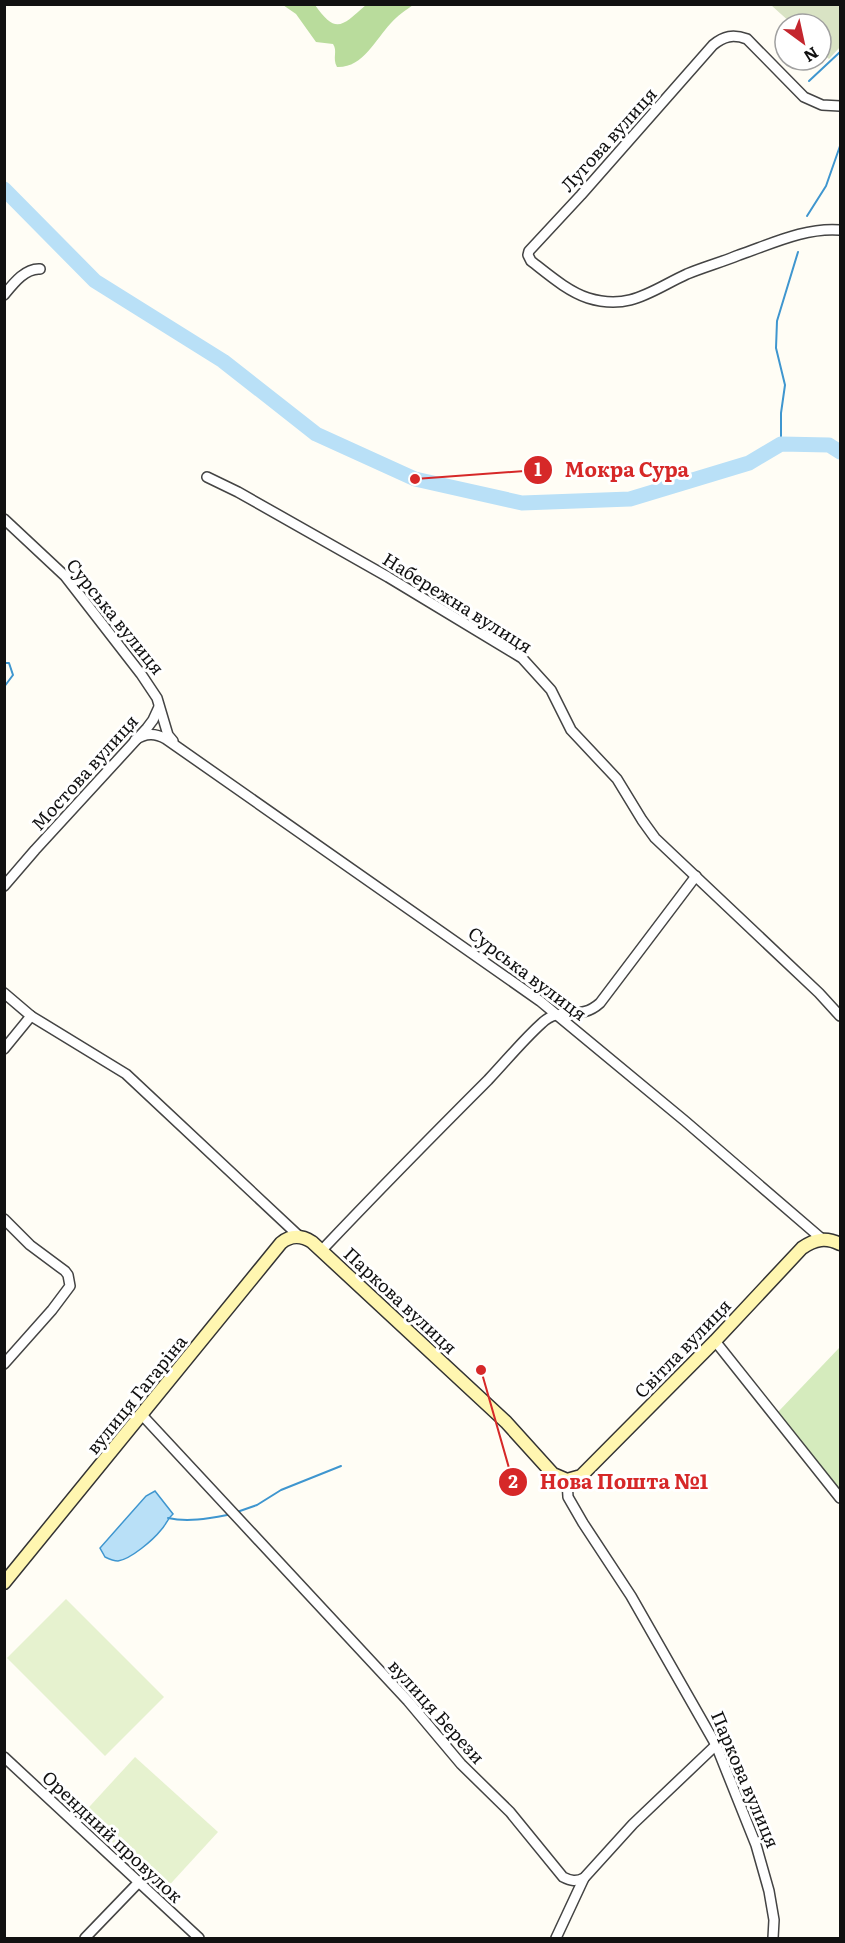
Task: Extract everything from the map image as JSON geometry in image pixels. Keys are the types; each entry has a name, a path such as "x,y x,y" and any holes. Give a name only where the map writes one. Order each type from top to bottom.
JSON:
{"street":[{"name":"Лугова вулиця","path":"840,106 822,105 804,97 747,39 738,36 720,39 712,45 529,251 528,255 531,261 563,285 588,297 613,302 638,299 689,274 793,236 833,229 840,230"},
{"path":"4,295 26,273 33,268 40,269"},
{"name":"Набережна вулиця","path":"207,477 238,492 388,578 522,658 551,690 571,730 617,779 656,838 819,993 840,1016"},
{"name":"Сурська вулиця","path":"4,519 65,576 141,674 158,698 168,735 179,749"},
{"name":"Мостова вулиця","path":"4,886 153,720 159,705"},
{"name":"Сурська вулиця","path":"135,740 147,734 160,736 540,1001 685,1121 822,1239 840,1244"},
{"path":"321,1251 543,1022 556,1015 585,1012 600,1003 696,876"},
{"name":"Паркова вулиця","path":"4,993 31,1016 126,1074 300,1237 312,1242 506,1422 553,1474 567,1480 568,1497 582,1523 631,1596 716,1745 756,1845 771,1901 775,1930 773,1938"},
{"path":"4,1049 31,1016"},
{"path":"4,1219 30,1245 65,1271 70,1286 4,1364"},
{"name":"вулиця Гагаріна","path":"4,1582 281,1243 288,1238 300,1237"},
{"name":"Світла вулиця","path":"567,1480 581,1476 715,1341 802,1248 822,1239"},
{"path":"715,1341 840,1496"},
{"name":"вулиця Берези","path":"142,1415 408,1701 461,1764 510,1812 563,1876 573,1881 584,1878"},
{"path":"556,1938 584,1878 633,1824 716,1745"},
{"name":"Орендний провулок","path":"4,1757 199,1938"},
{"path":"85,1938 138,1883"}],"green space":[{"path":"283,5 315,5 328,21 339,24 351,18 366,5 413,5 393,20 361,58 346,66 337,67 333,44 316,42 296,14"},
{"path":"771,5 838,5 840,7 840,47 833,55 833,12 779,12"},
{"path":"840,1347 840,1490 839,1491 778,1412"},
{"path":"66,1599 164,1697 105,1756 7,1658"},
{"path":"135,1757 218,1832 163,1892 80,1817"}],"water":[{"path":"155,1491 173,1514 163,1528 147,1544 123,1560 118,1561 105,1557 100,1548 146,1496"}],"waterway":[{"path":"809,81 840,52"},
{"path":"807,216 826,186 840,146"},
{"path":"4,189 95,281 223,361 316,434 415,479 522,503 630,499 749,463 781,444 829,445 840,452"},
{"path":"781,444 781,413 785,385 776,348 777,321 798,252"},
{"path":"4,663 9,663 13,675 4,687"},
{"path":"237,1512 257,1505 281,1490 341,1466"},
{"path":"168,1518 192,1520 232,1514"}],"place":[{"name":"Мокра Сура","path":"415,479"},
{"name":"Нова Пошта №1","path":"481,1370"}]}
